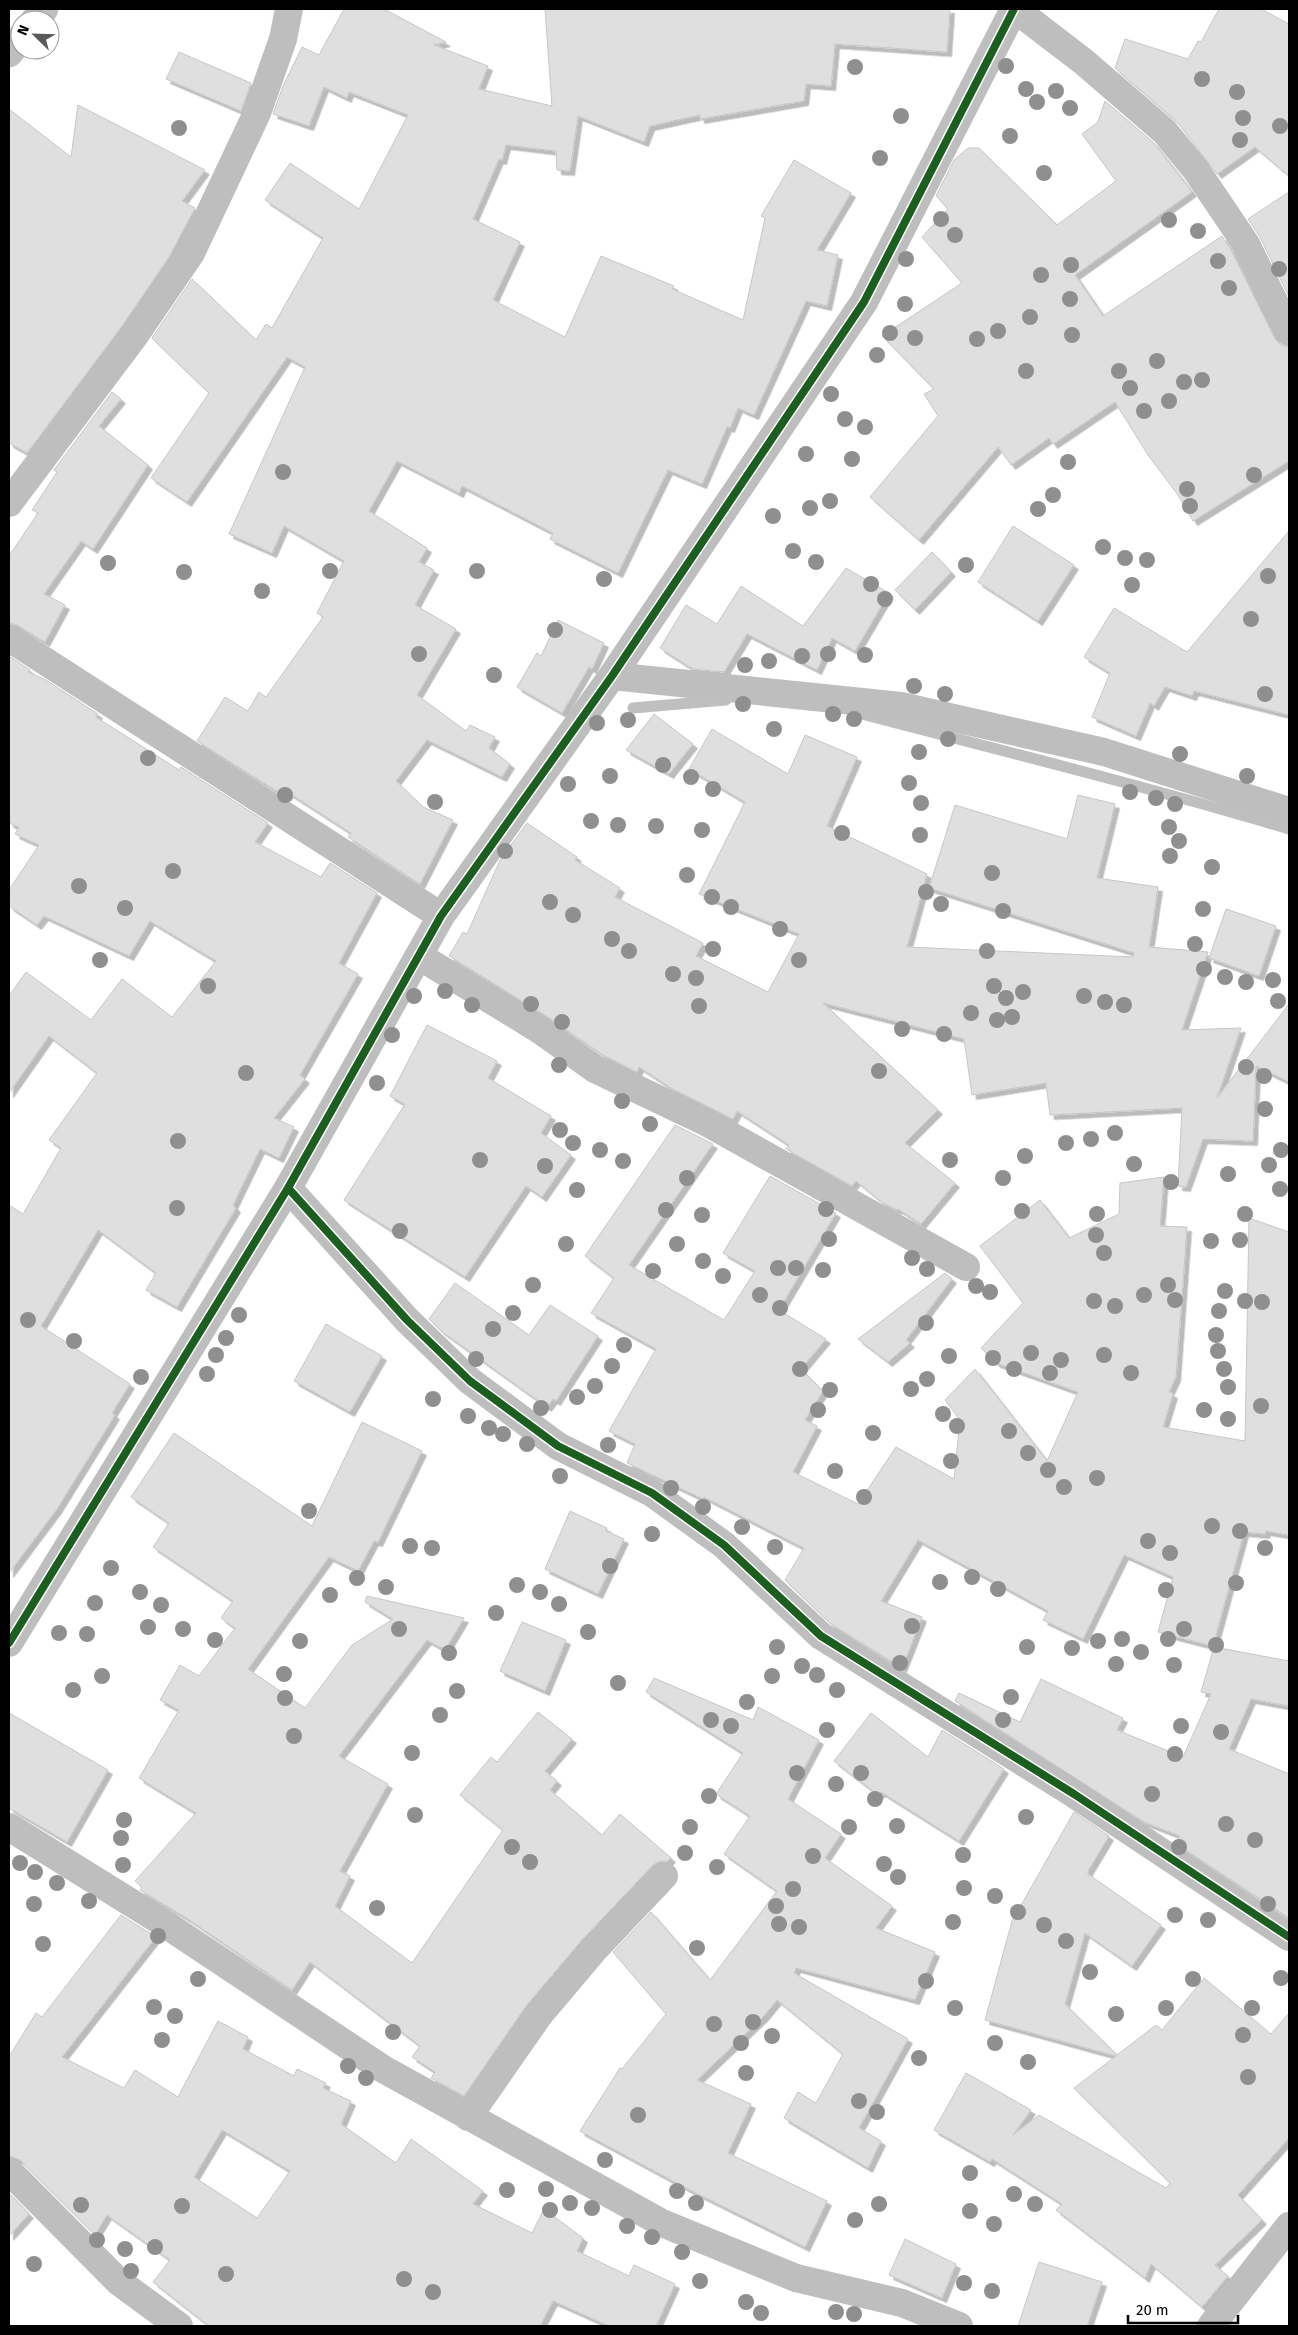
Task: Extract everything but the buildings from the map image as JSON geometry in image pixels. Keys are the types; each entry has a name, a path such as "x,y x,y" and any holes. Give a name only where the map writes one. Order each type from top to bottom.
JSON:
{"street":[{"path":"9,503 135,335 190,253 257,113 283,39 289,9"},
{"path":"9,1643 288,1188 441,916 612,676 864,302 1014,9 1084,62 1165,132 1196,170 1246,244 1289,332"},
{"path":"9,638 441,916"},
{"path":"612,676 901,706 1104,752 1289,811"},
{"path":"419,956 540,1030 596,1069 706,1122 966,1267"},
{"path":"288,1188 407,1320 470,1381 494,1399 558,1446 660,1498 724,1545 821,1636 1074,1794 1289,1937"},
{"path":"9,1827 159,1920 383,2069 468,2118 662,2223 796,2278 902,2303 959,2326"},
{"path":"468,2118 539,2015 593,1951 664,1876"},
{"path":"9,2171 119,2282 179,2326"},
{"path":"1211,2326 1289,2226"}],"waterway":[{"path":"633,708 726,700"},
{"path":"854,712 1126,783 1289,829"}],"cycle path":[{"path":"9,1643 288,1188 441,916 612,676 864,302 1014,9"},
{"path":"288,1188 407,1320 470,1381 558,1446 652,1493 724,1545 821,1636 1074,1794 1289,1937"}]}
